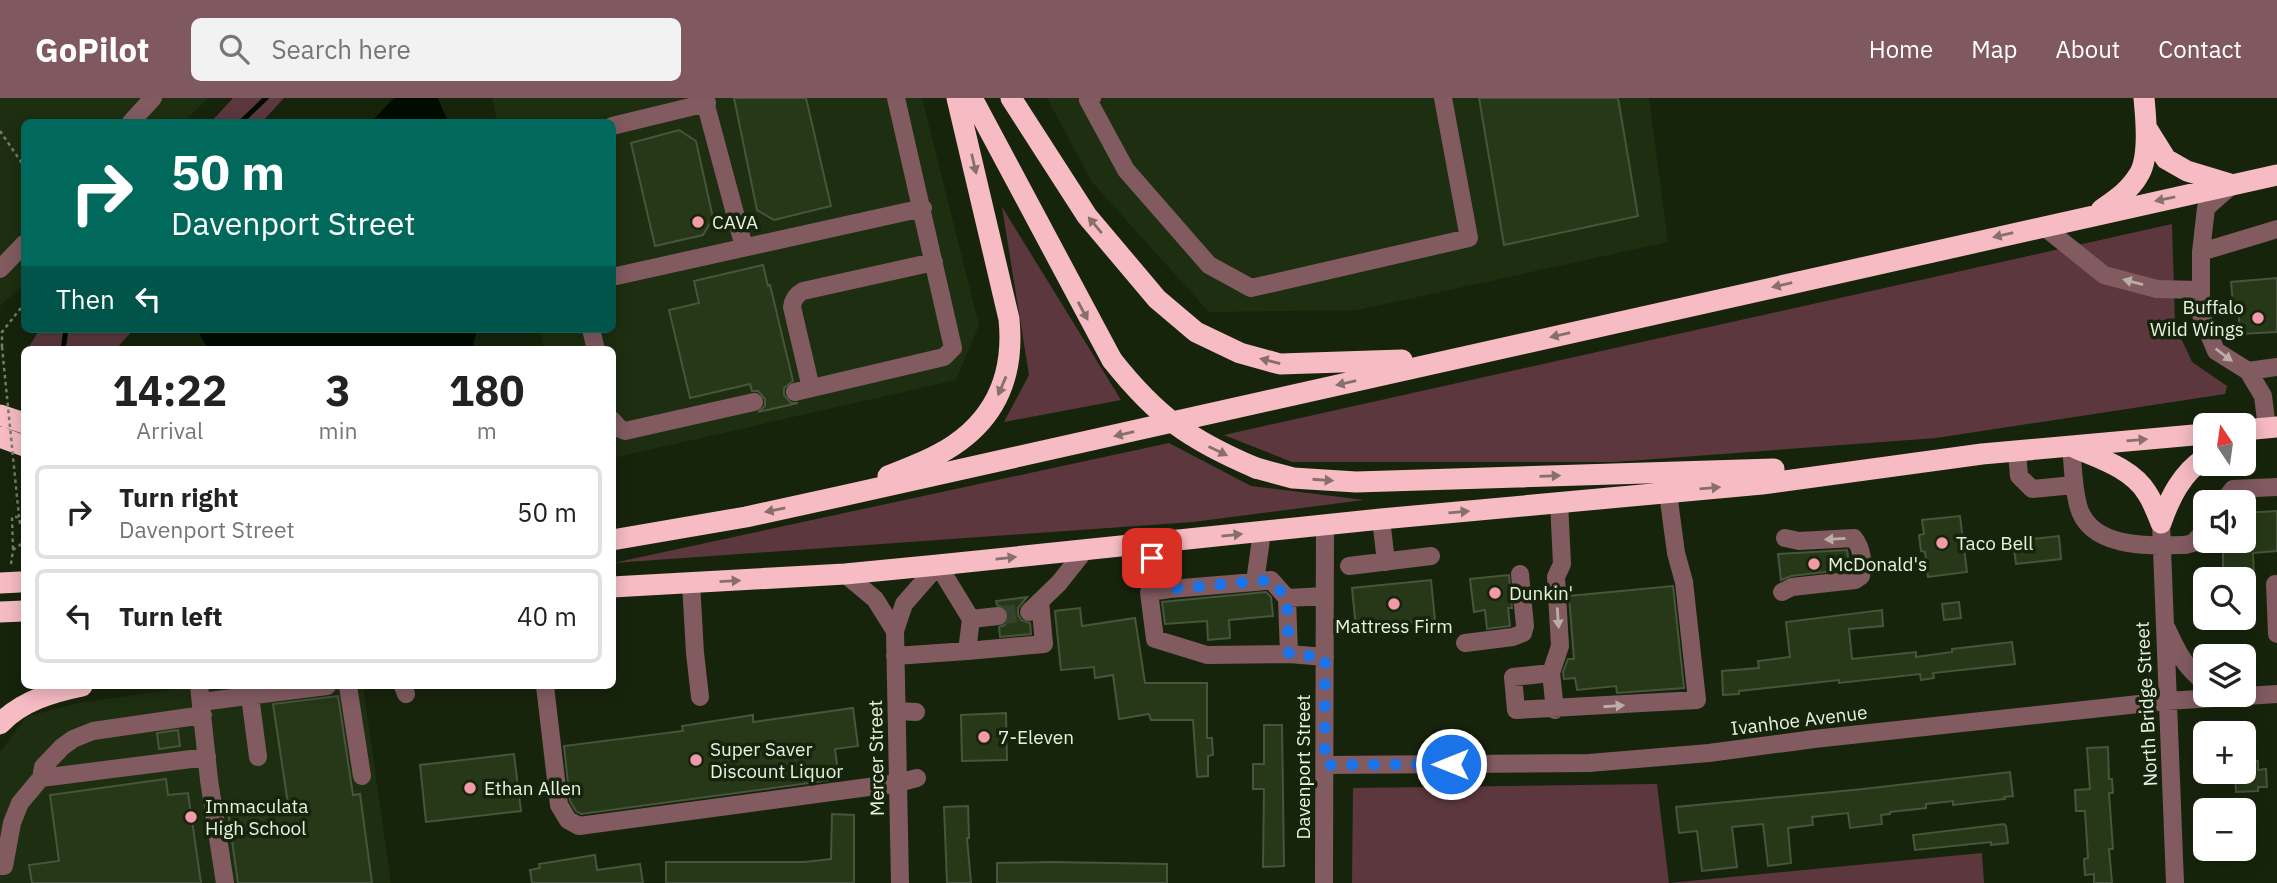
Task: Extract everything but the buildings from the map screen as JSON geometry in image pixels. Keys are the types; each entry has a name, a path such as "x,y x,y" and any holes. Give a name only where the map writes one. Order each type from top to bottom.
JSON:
{"highway":[{"path":"842,496 939,455 969,434 986,416 1008,371 1012,345 1009,319 957,98"},
{"path":"972,98 1100,342 1112,360 1144,399 1184,432 1256,468 1293,478 1356,482 1923,462"},
{"path":"1011,98 1087,216 1157,299 1196,332 1240,353 1280,363 1330,364 1460,357"},
{"path":"2094,215 2123,195 2140,174 2146,127 2144,98"},
{"path":"2146,127 2166,159 2187,171 2232,185"},
{"path":"616,539 746,517 842,496 2277,175"},
{"path":"0,415 21,423"},
{"path":"616,587 845,574 1381,519 1762,484 1923,462 2193,435"},
{"path":"0,437 21,445"},
{"path":"2071,446 2115,466 2139,482 2161,523"},
{"path":"2161,523 2177,487 2193,467"},
{"path":"0,724 19,708 37,699 72,689"}],"street":[{"path":"134,119 153,98"},
{"path":"896,98 953,341 951,351 944,357 803,390 792,307 797,294 934,262"},
{"path":"1092,98 1088,100 1126,170 1209,265 1251,288 1469,238 1443,98"},
{"path":"616,125 706,100 744,247"},
{"path":"2232,185 2206,208 2201,252 2201,315 2216,351 2248,371 2263,396 2272,428"},
{"path":"616,275 923,208"},
{"path":"2043,226 2104,275 2157,289 2201,290"},
{"path":"2201,252 2277,229"},
{"path":"0,269 21,247"},
{"path":"2248,371 2277,367"},
{"path":"616,425 625,430 754,402"},
{"path":"2071,446 2078,507 2086,522 2096,532 2128,544 2193,543"},
{"path":"2017,452 2019,476 2032,489 2074,485"},
{"path":"2232,490 2277,487"},
{"path":"1551,673 1513,677 1516,710 1555,710 1697,700 1684,582 1676,553 1668,492"},
{"path":"1555,710 1551,673 1560,646 1556,577 1562,564 1559,502"},
{"path":"1381,519 1386,562"},
{"name":"North Bridge Street","path":"2161,523 2175,883"},
{"name":"Davenport Street","path":"1324,883 1325,525"},
{"path":"1255,582 1262,532"},
{"path":"1782,592 1792,587 1855,580 1861,576 1863,568 1859,544 1854,538 1799,541 1785,537"},
{"path":"1143,544 1170,589"},
{"path":"895,656 1044,644 1035,606 1086,549"},
{"path":"1349,566 1431,556"},
{"path":"938,565 971,619 967,651"},
{"name":"Mercer Street","path":"900,883 895,631 904,604 938,565"},
{"path":"845,574 875,599 895,631"},
{"path":"1465,643 1518,637 1522,633 1525,626 1520,574"},
{"path":"1289,654 1287,598 1271,580 1149,592 1155,639 1207,655 1289,654 1325,657"},
{"path":"691,583 700,697"},
{"path":"2275,584 2277,634"},
{"path":"1287,598 1325,596"},
{"path":"971,619 998,616"},
{"path":"2163,622 2181,659 2193,674"},
{"path":"4,872 12,823 20,803 41,778 43,767 62,747 74,739 93,731 201,701 304,689"},
{"path":"348,689 362,776"},
{"path":"545,689 559,805 568,820 579,826 898,783 916,778"},
{"name":"Ivanhoe Avenue","path":"2256,695 2277,694"},
{"path":"250,696 258,757"},
{"name":"Ivanhoe Avenue","path":"1325,765 1589,764 2193,699"},
{"path":"201,701 206,757 225,883"},
{"path":"897,711 916,712"},
{"path":"41,778 206,757"}],"path":[{"path":"0,131 21,162"},
{"path":"21,308 2,332 21,523"},
{"path":"13,550 12,517 19,517"}],"shaded area":[{"path":"0,98 208,98 187,119 21,119 21,288 0,306"},
{"path":"233,98 284,98 265,119 214,119"},
{"path":"394,98 438,98 447,119 372,119"},
{"path":"492,98 922,98 979,325 956,380 616,457 616,346 543,346 540,333 616,333 616,119 496,119"},
{"path":"1047,98 1649,98 1668,242 1358,310 1209,312 1092,182"},
{"path":"1002,207 1121,400 1004,422 1029,375"},
{"path":"2172,224 2175,325 2192,362 2227,386 2225,394 1936,438 1614,462 1292,462 1224,435"},
{"path":"38,333 130,333 119,346 30,345"},
{"path":"200,333 476,333 473,346 207,346"},
{"path":"1169,443 1251,486 1364,500 1193,522 616,562"},
{"name":"Immaculata High School","path":"178,689 363,689 391,883 0,883 0,752 26,717 78,703"},
{"path":"1657,784 1669,883 1352,883 1353,788"},
{"path":"1982,853 1984,883 1669,883"}],"waterway":[{"path":"244,119 266,98"},
{"path":"64,346 65,333"}],"tunnel":[{"path":"998,616 1029,612"}],"place":[{"name":"CAVA","path":"698,222"},
{"name":"Buffalo Wild Wings","path":"2258,318"},
{"name":"Taco Bell","path":"1942,543"},
{"name":"McDonald's","path":"1814,564"},
{"name":"Dunkin'","path":"1495,593"},
{"name":"Mattress Firm","path":"1394,604"},
{"name":"7-Eleven","path":"984,737"},
{"name":"Super Saver Discount Liquor","path":"696,760"},
{"name":"Ethan Allen","path":"470,788"},
{"name":"Immaculata High School","path":"191,817"}],"route":[{"path":"1152,558 1170,589 1271,580 1287,598 1289,654 1325,657 1325,765 1451,764"}]}
